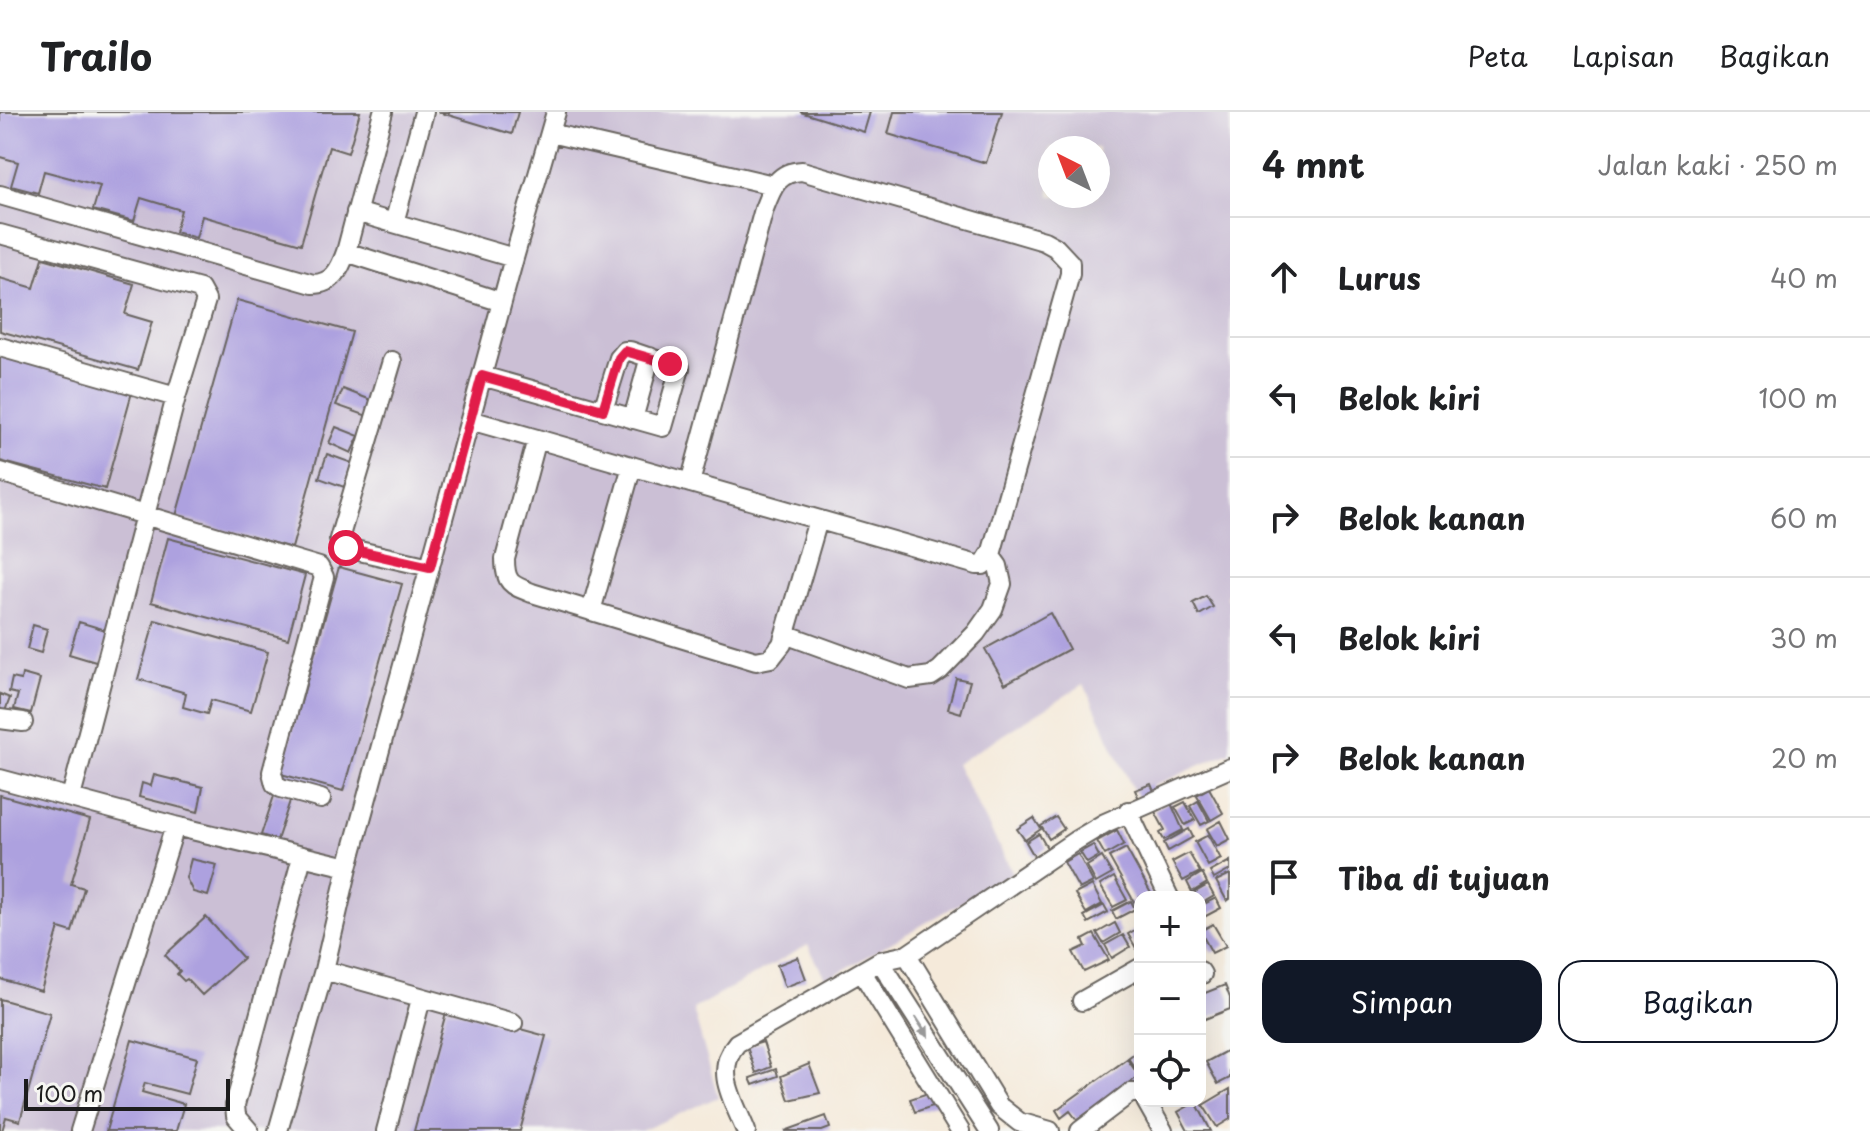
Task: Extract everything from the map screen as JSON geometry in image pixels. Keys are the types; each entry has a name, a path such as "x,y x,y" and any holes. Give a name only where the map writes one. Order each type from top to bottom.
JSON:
{"street":[{"path":"0,195 313,284 326,282 341,266 346,252 383,112"},
{"path":"394,223 424,112"},
{"path":"278,1131 556,112"},
{"path":"550,133 773,185"},
{"path":"470,420 818,520 977,565 983,565 990,555 1070,274 1070,263 1055,247 1044,241 802,171 781,176 773,185 764,209 690,483"},
{"path":"356,212 514,258"},
{"path":"0,234 200,289 206,300 176,397 71,797"},
{"path":"346,252 502,302"},
{"path":"0,347 176,397"},
{"path":"482,376 633,419 665,427 680,368 628,351 620,355 603,410"},
{"path":"633,419 650,357"},
{"path":"392,361 339,539 346,548 430,567"},
{"path":"537,439 505,559 506,574 515,586 756,661 771,658 777,653 818,520"},
{"path":"591,611 632,466"},
{"path":"0,472 317,565 323,571 324,577 272,772 275,784 281,788 321,799"},
{"path":"785,634 909,679 931,676 976,633 1000,594 1001,575 990,555"},
{"path":"0,719 23,722"},
{"path":"746,1131 724,1070 727,1055 737,1043 880,961 907,955 1075,841 1128,811 1230,768"},
{"path":"0,779 175,826 348,867"},
{"path":"1128,811 1166,891"},
{"path":"80,1131 175,826"},
{"path":"249,1131 236,1116 235,1105 302,857"},
{"path":"907,955 999,1106 1019,1122 1050,1131"},
{"path":"880,961 989,1131"},
{"path":"324,970 513,1023"},
{"path":"1082,1001 1134,971"},
{"path":"862,972 960,1131"},
{"path":"386,1131 421,999"},
{"path":"1080,1131 1134,1093"},
{"path":"1149,1107 1163,1131"}],"shaded area":[{"path":"0,112 1230,112 1230,593 1226,596 1230,602 1230,752 1135,794 1084,684 956,764 1013,873 826,980 808,945 693,1009 718,1097 641,1131 0,1131"}],"building":[{"path":"0,112 360,112 348,153 329,147 301,244 202,216 196,238 175,232 181,210 141,198 134,221 93,210 100,186 44,171 38,193 11,186 18,162 0,157"},
{"path":"438,112 518,112 512,134"},
{"path":"800,112 870,112 864,132"},
{"path":"894,112 1002,112 986,163 888,134"},
{"path":"43,258 134,284 125,314 152,322 138,370 0,331 0,278 34,288"},
{"path":"237,300 352,332 292,548 176,516"},
{"path":"0,348 134,385 105,489 0,461"},
{"path":"343,389 376,402 373,418 336,405"},
{"path":"336,427 359,436 351,453 329,443"},
{"path":"327,454 352,463 344,487 319,478"},
{"path":"168,538 305,575 288,639 151,602"},
{"path":"339,567 402,584 343,791 281,774"},
{"path":"1206,596 1213,607 1199,615 1193,603"},
{"path":"1050,613 1069,649 1005,684 985,649"},
{"path":"155,620 268,652 251,711 211,700 207,714 183,707 186,693 138,679"},
{"path":"79,622 109,631 99,663 69,654"},
{"path":"33,625 47,629 41,653 27,649"},
{"path":"22,674 40,679 31,713 14,709 18,694 9,692 12,678 21,680"},
{"path":"956,678 970,681 961,713 948,709"},
{"path":"0,694 10,698 5,711 0,709"},
{"path":"154,775 203,787 198,812 139,797 142,783 151,786"},
{"path":"1151,784 1155,794 1140,801 1135,790"},
{"path":"1209,788 1223,813 1211,820 1197,795"},
{"path":"275,793 291,798 277,840 261,835"},
{"path":"0,795 90,820 71,884 84,888 72,932 59,928 41,991 0,979"},
{"path":"1170,801 1183,830 1164,840 1160,833 1165,830 1154,810"},
{"path":"1198,801 1209,821 1201,825 1190,806"},
{"path":"1185,802 1195,820 1185,825 1175,807"},
{"path":"1056,817 1064,829 1049,839 1041,826"},
{"path":"1034,818 1041,829 1025,840 1017,829"},
{"path":"1221,821 1230,839 1217,846 1207,829"},
{"path":"1189,829 1193,837 1168,851 1164,843"},
{"path":"1117,830 1124,844 1105,855 1097,841"},
{"path":"1039,834 1047,848 1034,856 1026,842"},
{"path":"1208,835 1221,859 1208,866 1195,842"},
{"path":"1093,845 1099,856 1087,863 1080,852"},
{"path":"1126,848 1150,891 1134,891 1134,902 1109,857"},
{"path":"1189,853 1200,872 1183,881 1172,862"},
{"path":"1078,854 1093,882 1079,889 1064,862"},
{"path":"1102,857 1112,874 1096,883 1087,866"},
{"path":"191,859 217,865 208,896 193,892 186,878"},
{"path":"1230,861 1230,870 1214,879 1210,872"},
{"path":"1202,873 1207,883 1192,891 1187,882"},
{"path":"1230,874 1230,899 1227,901 1216,881"},
{"path":"1114,877 1127,900 1113,907 1100,885"},
{"path":"1092,885 1102,904 1086,913 1075,894"},
{"path":"1208,885 1214,896 1206,901 1206,891 1197,891"},
{"path":"1216,898 1221,908 1206,916 1206,903"},
{"path":"1131,901 1134,907 1116,919 1112,911"},
{"path":"1104,905 1108,912 1088,923 1084,916"},
{"path":"206,917 243,958 202,995 187,979 184,981 177,974 180,971 165,955"},
{"path":"1115,923 1120,933 1103,943 1097,933"},
{"path":"1213,924 1226,946 1212,953 1206,942 1206,928"},
{"path":"1134,930 1134,944 1128,934"},
{"path":"1094,934 1109,960 1084,972 1073,952 1086,946 1083,940"},
{"path":"1123,935 1130,947 1112,958 1105,945"},
{"path":"798,957 806,979 785,987 777,965"},
{"path":"1225,985 1230,1009 1206,1019 1206,993"},
{"path":"0,999 50,1013 20,1121 6,1117 2,1131 0,1131"},
{"path":"447,1009 546,1036 520,1131 414,1131"},
{"path":"132,1040 197,1058 187,1094 145,1083 142,1092 184,1104 176,1131 106,1131"},
{"path":"763,1042 771,1067 756,1073 747,1047"},
{"path":"1230,1049 1230,1078 1218,1084 1206,1062"},
{"path":"1127,1059 1134,1069 1134,1080 1077,1120 1070,1111 1061,1118 1056,1110"},
{"path":"809,1064 820,1093 789,1100 781,1076"},
{"path":"776,1069 778,1076 753,1085 750,1078"},
{"path":"1230,1089 1230,1119 1217,1127 1204,1107"},
{"path":"934,1091 939,1104 915,1112 910,1099"},
{"path":"1187,1107 1199,1107 1211,1131 1188,1131 1178,1112"},
{"path":"826,1116 830,1128 822,1131 785,1131"}],"route":[{"path":"346,548 430,567 482,376 603,410 619,358 625,351 670,364"}]}
